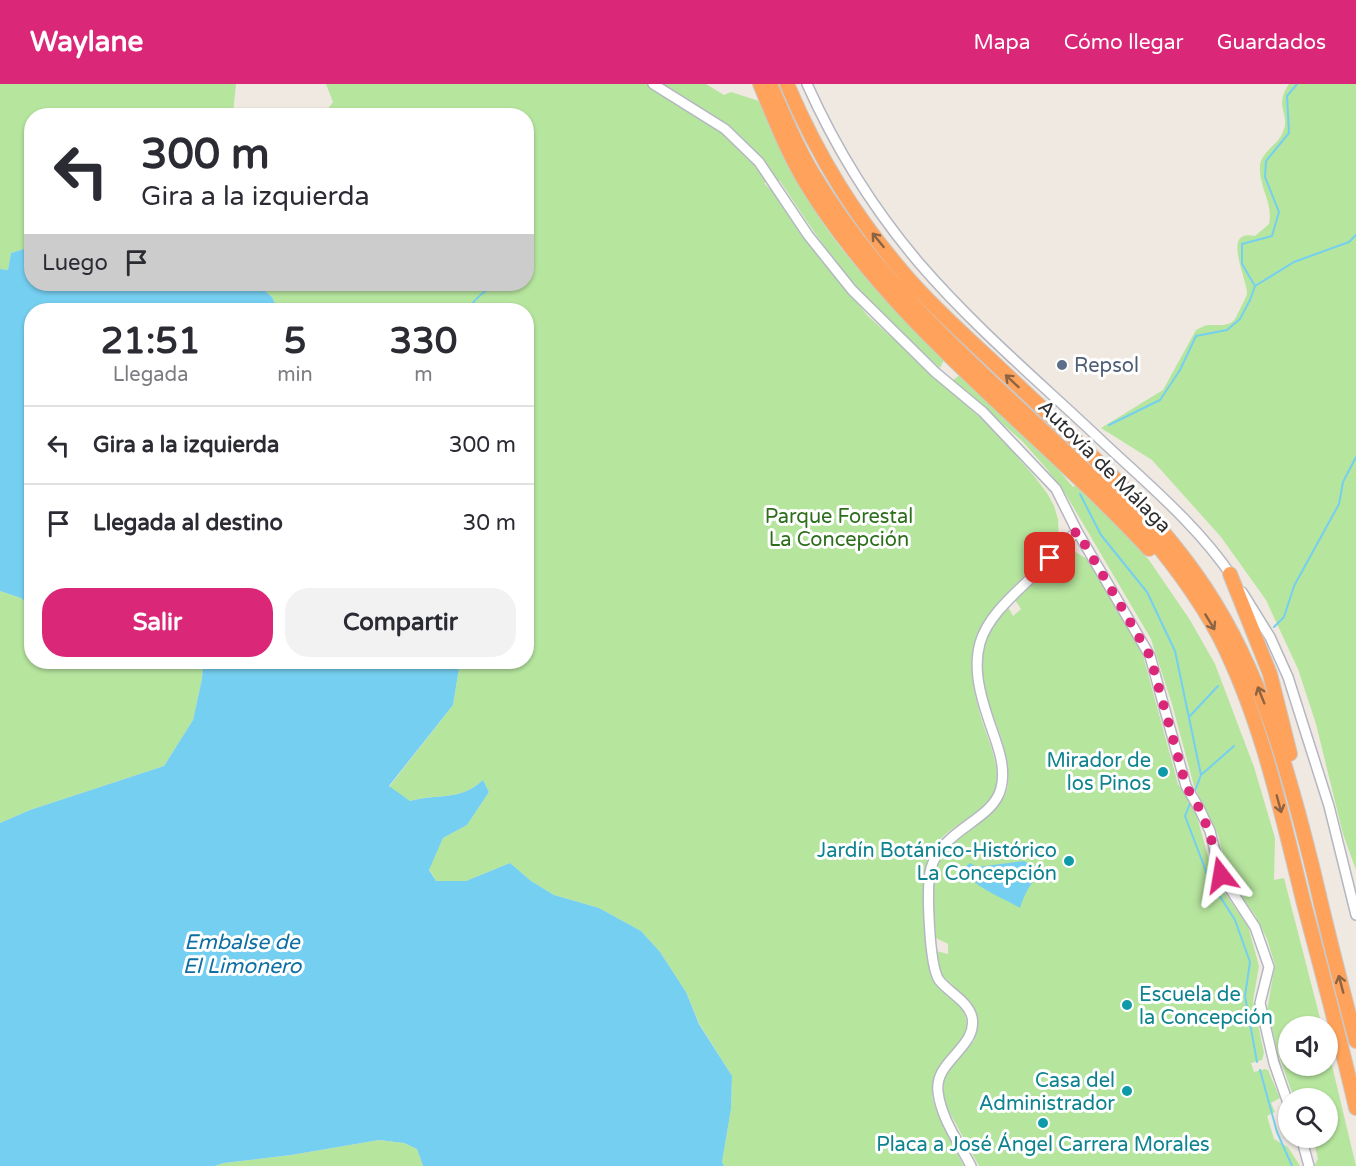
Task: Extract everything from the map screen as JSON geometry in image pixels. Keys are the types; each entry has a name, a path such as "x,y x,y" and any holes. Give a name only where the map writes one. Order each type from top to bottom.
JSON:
{"highway":[{"path":"760,84 805,182 878,282 938,345 1102,500 1151,550 1179,573"},
{"name":"Autovía de Málaga","path":"770,84 812,173 849,230 896,287 950,343 1107,490 1157,544 1179,573 1218,635 1238,677 1259,735 1356,1108"},
{"name":"Autovía de Málaga","path":"786,84 826,166 861,220 909,279 961,332 1115,479 1166,534 1197,575 1230,628 1251,671 1275,731 1296,800 1356,1041"},
{"path":"1230,574 1270,674 1282,715 1293,766 1296,800"}],"street":[{"path":"653,84 725,129 759,162 808,235 852,290 935,372 983,412 1056,489 1077,531 1150,656 1186,786 1209,831 1221,875 1255,927 1269,967 1260,1003 1274,1063 1283,1088"},
{"path":"807,84 862,186 920,264 973,319 1169,504 1213,551 1263,623 1288,677 1326,796 1356,915"},
{"path":"971,1166 942,1109 938,1089 942,1071 952,1056 968,1041 972,1028 972,1015 963,1002 939,980 934,967 929,887 931,868 939,849 950,837 988,809 1000,792 1002,773 999,749 976,672 980,642 986,630 1009,600 1077,531"},
{"path":"1340,854 1349,874 1356,881"},
{"path":"1304,1148 1310,1166"}],"green space":[{"path":"0,84 236,84 234,108 24,108 24,249 11,253 8,270 0,269"},
{"name":"Parque Forestal La Concepción","path":"326,84 706,84 724,95 731,92 762,102 810,204 863,275 944,360 940,368 858,289 821,242 780,181 764,183 772,191 801,235 868,316 996,432 1047,493 1058,519 1059,543 995,607 977,637 973,652 974,688 996,765 995,790 986,804 938,843 930,857 925,874 924,927 930,969 937,984 961,1008 966,1020 963,1036 934,1080 933,1099 944,1129 964,1166 724,1166 722,1162 731,1109 732,1076 699,1023 686,992 660,952 641,931 599,908 554,895 531,881 510,863 466,881 436,881 429,869 443,838 467,825 489,792 483,780 474,787 457,794 410,801 389,787 453,705 459,669 534,669 534,303 275,303 265,291 534,291 534,108 328,108 333,102"},
{"path":"1289,84 1356,84 1356,870 1343,834 1316,724 1298,669 1266,600 1221,537 1152,460 1101,428 1163,390 1196,330 1208,325 1229,324 1235,319 1247,294 1237,247 1239,240 1245,236 1255,236 1269,224 1268,203 1261,178 1260,164 1283,132 1285,120 1282,99"},
{"path":"960,375 1052,462 1073,487 1078,484 1149,560 1190,620 1215,664 1254,767 1275,838 1274,880 1284,878 1319,1016 1278,1016 1278,1052 1267,1010 1275,965 1267,939 1255,915 1227,872 1218,835 1194,786 1172,704 1151,639 1065,493 1046,468 1023,442 953,380"},
{"name":"Jardín Botánico-Histórico La Concepción","path":"1064,550 1072,550 1087,559 1137,641 1178,784 1196,813 1214,878 1248,926 1259,966 1253,1001 1264,1053 1262,1060 1251,1063 1254,1072 1268,1070 1278,1093 1278,1099 1271,1103 1275,1112 1267,1116 1274,1139 1278,1141 1278,1148 1289,1148 1300,1166 979,1166 946,1106 943,1095 944,1080 948,1070 974,1041 977,1026 966,999 943,976 938,966 936,951 948,954 948,944 936,938 934,873 942,853 951,842 997,806 1008,784 1007,760 986,695 982,675 982,653 990,631 1008,607 1013,616 1021,609 1015,600"},
{"path":"0,591 24,601 24,669 203,669 193,720 164,766 30,810 0,823"},
{"path":"1286,1076 1334,1076 1337,1088 1290,1088"},
{"path":"1338,1091 1356,1166 1314,1166 1318,1159 1316,1148 1338,1148"},
{"path":"379,1140 404,1143 417,1149 423,1166 215,1166 224,1163 291,1155"}],"water":[{"path":"24,249 24,291 265,291 275,303 24,303 24,601 0,591 0,269 8,270 11,253"},
{"name":"Embalse de El Limonero","path":"203,669 459,669 453,705 389,786 410,801 457,794 474,787 483,780 489,792 467,825 443,838 429,870 436,881 466,881 510,863 531,881 554,895 599,908 641,931 660,952 686,992 699,1024 732,1076 731,1109 722,1162 724,1166 423,1166 417,1149 404,1143 379,1140 215,1166 0,1166 0,823 30,810 164,766 193,720"},
{"path":"1024,861 1042,872 1028,888 1020,908 980,886 964,868 970,863 977,867"}],"waterway":[{"path":"1255,286 1242,264 1242,244 1272,236 1279,212 1265,177 1266,161 1289,133 1287,96 1297,84"},
{"path":"1109,425 1160,400 1180,370 1196,336 1227,330 1240,319 1255,286 1294,262 1349,242 1356,235"},
{"path":"473,303 485,291"},
{"path":"1274,627 1284,617 1294,586 1339,504 1343,482 1356,457"},
{"path":"1080,494 1101,535 1147,592 1175,651 1201,775 1194,793"},
{"path":"1190,716 1218,686"},
{"path":"1201,775 1234,746"},
{"path":"1191,801 1185,816 1209,879 1235,920 1250,962 1245,996 1257,1062"},
{"path":"1260,1070 1277,1132 1292,1166"}],"place":[{"name":"Repsol","path":"1062,365"},
{"name":"Mirador de los Pinos","path":"1163,772"},
{"name":"Jardín Botánico-Histórico La Concepción","path":"1069,861"},
{"name":"Escuela de la Concepción","path":"1127,1005"},
{"name":"Casa del Administrador","path":"1127,1091"},
{"name":"Placa a José Ángel Carrera Morales","path":"1043,1123"}],"route":[{"path":"1050,558 1077,531 1150,656 1186,786 1209,831 1221,875"}]}
